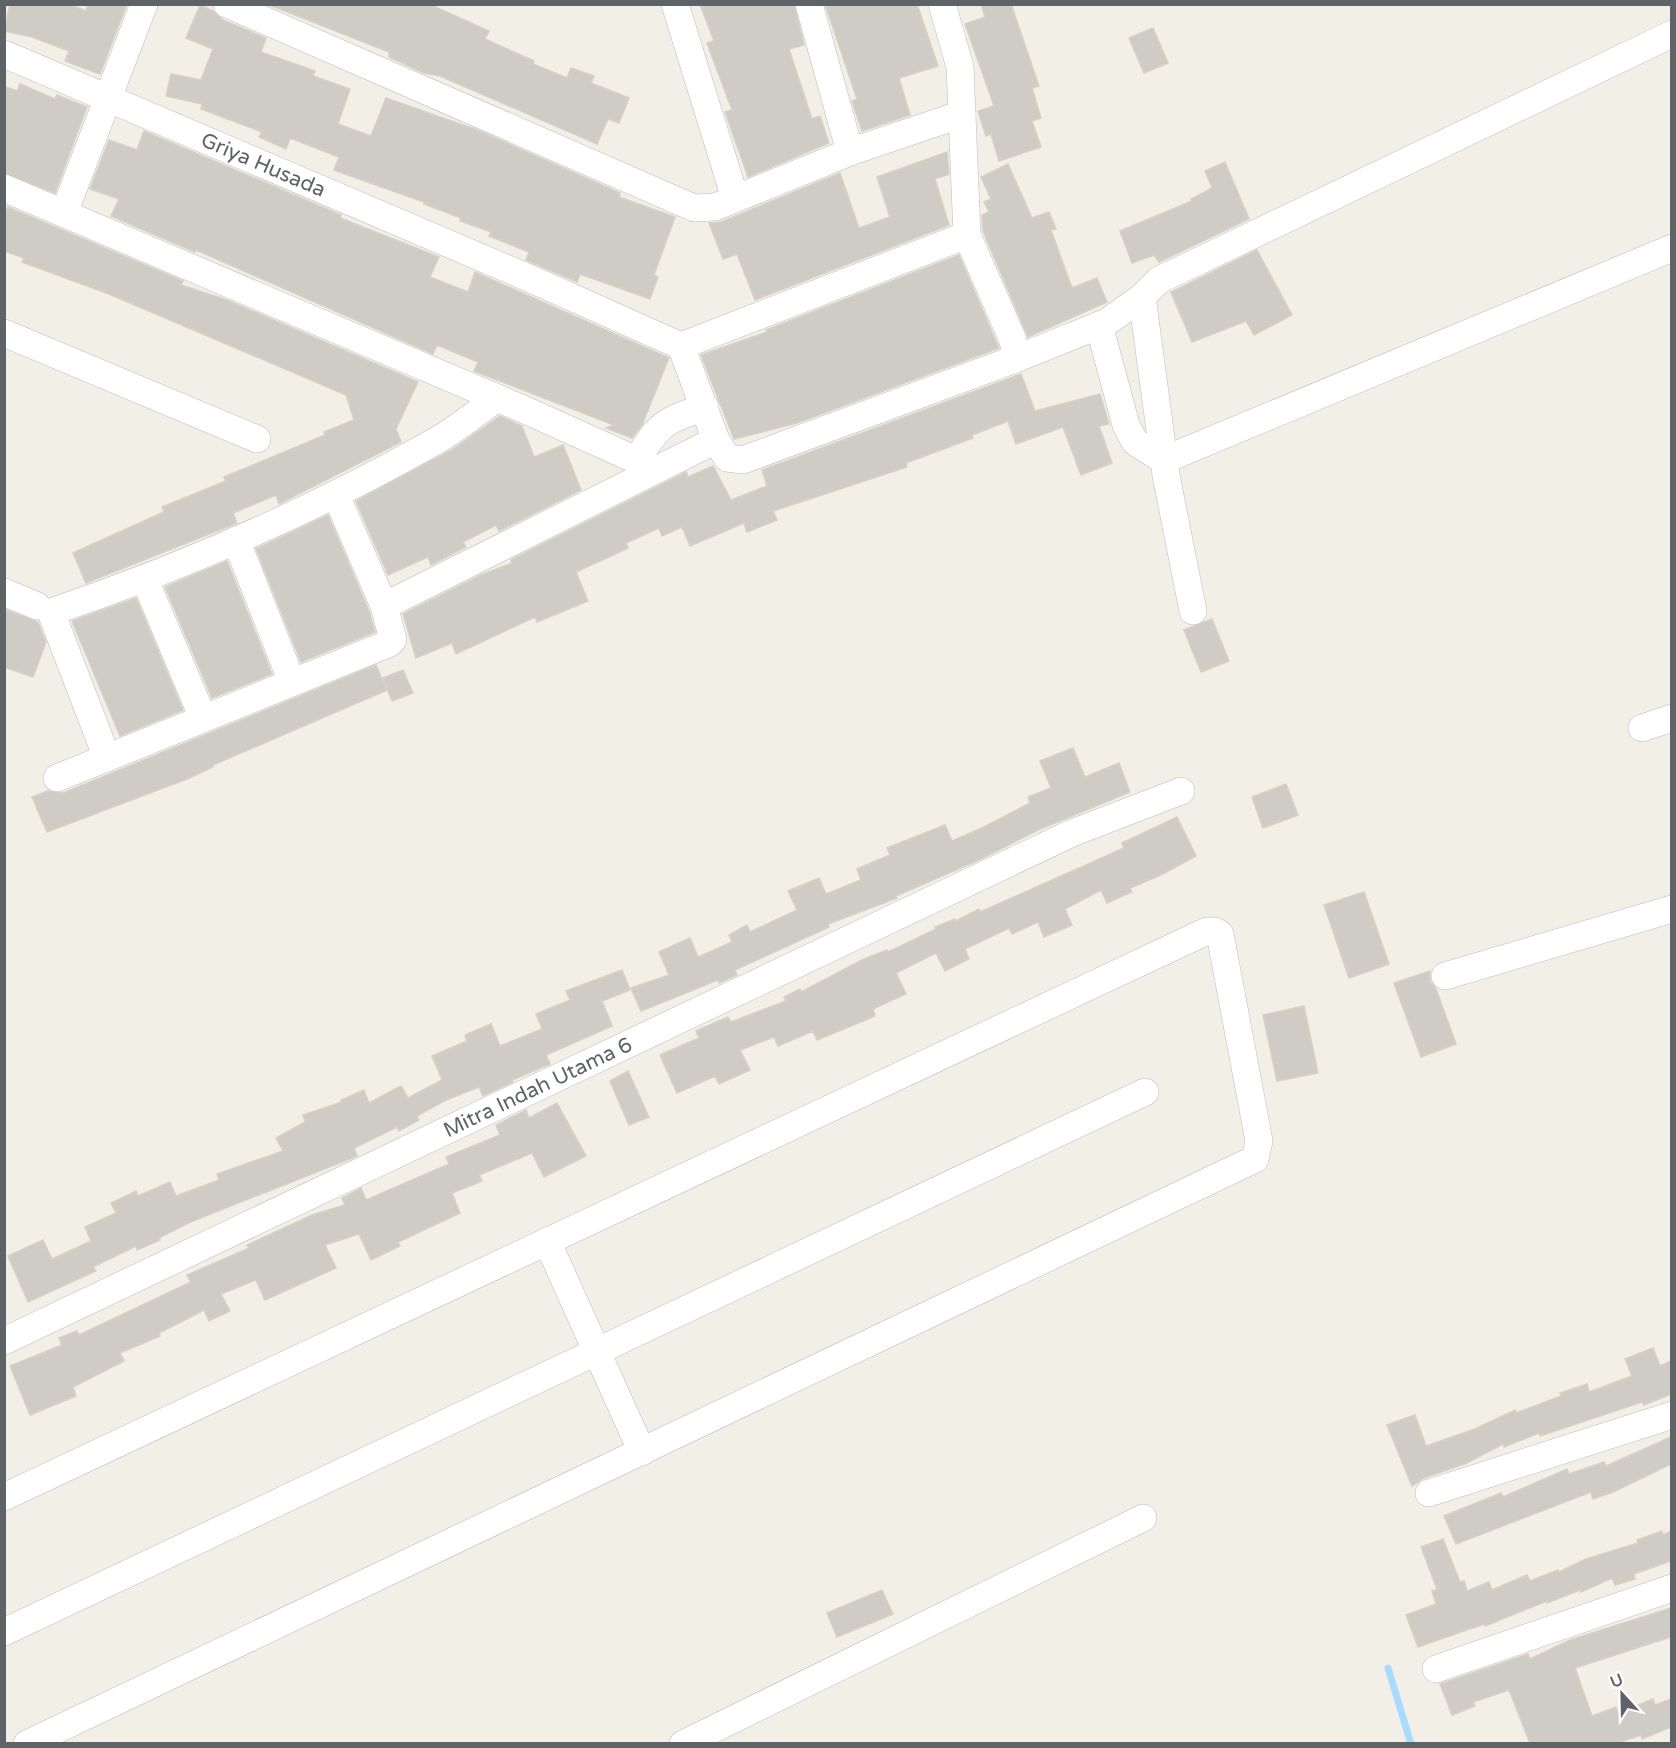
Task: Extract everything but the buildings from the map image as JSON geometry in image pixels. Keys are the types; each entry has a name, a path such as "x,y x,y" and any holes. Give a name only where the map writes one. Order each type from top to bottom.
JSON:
{"street":[{"path":"64,213 144,4"},
{"path":"227,4 561,152 694,208 715,207 850,152 962,114"},
{"path":"675,4 735,198"},
{"path":"809,4 850,152"},
{"path":"942,4 960,67 967,235 1012,338 1018,358"},
{"path":"967,235 681,346 716,440 727,458 743,460 1018,358 1099,325 1142,297 1159,280 1671,34"},
{"name":"Griya Husada","path":"4,54 108,96 681,346"},
{"path":"4,188 497,398 646,465"},
{"path":"1152,453 1671,248"},
{"path":"1142,297 1152,453 1193,611"},
{"path":"1099,325 1126,425 1152,453"},
{"path":"4,333 257,439"},
{"path":"107,758 51,612 145,580 336,495 436,441 497,398"},
{"path":"646,465 655,430 667,422 705,408"},
{"path":"384,606 646,465 716,440"},
{"path":"57,777 390,643 393,639 392,632 384,606 336,495"},
{"path":"236,540 292,682"},
{"path":"145,580 203,718"},
{"path":"4,592 37,606"},
{"path":"1642,728 1671,718"},
{"name":"Mitra Indah Utama 6","path":"4,1341 1072,833 1181,791"},
{"path":"1445,976 1671,909"},
{"path":"4,1497 1207,931 1220,934 1259,1141 1256,1159 27,1743"},
{"path":"4,1632 1145,1092"},
{"path":"547,1241 642,1452"},
{"path":"1429,1493 1671,1415"},
{"path":"683,1743 1143,1518"},
{"path":"1436,1669 1671,1588"}],"waterway":[{"path":"1388,1668 1411,1744"}]}
